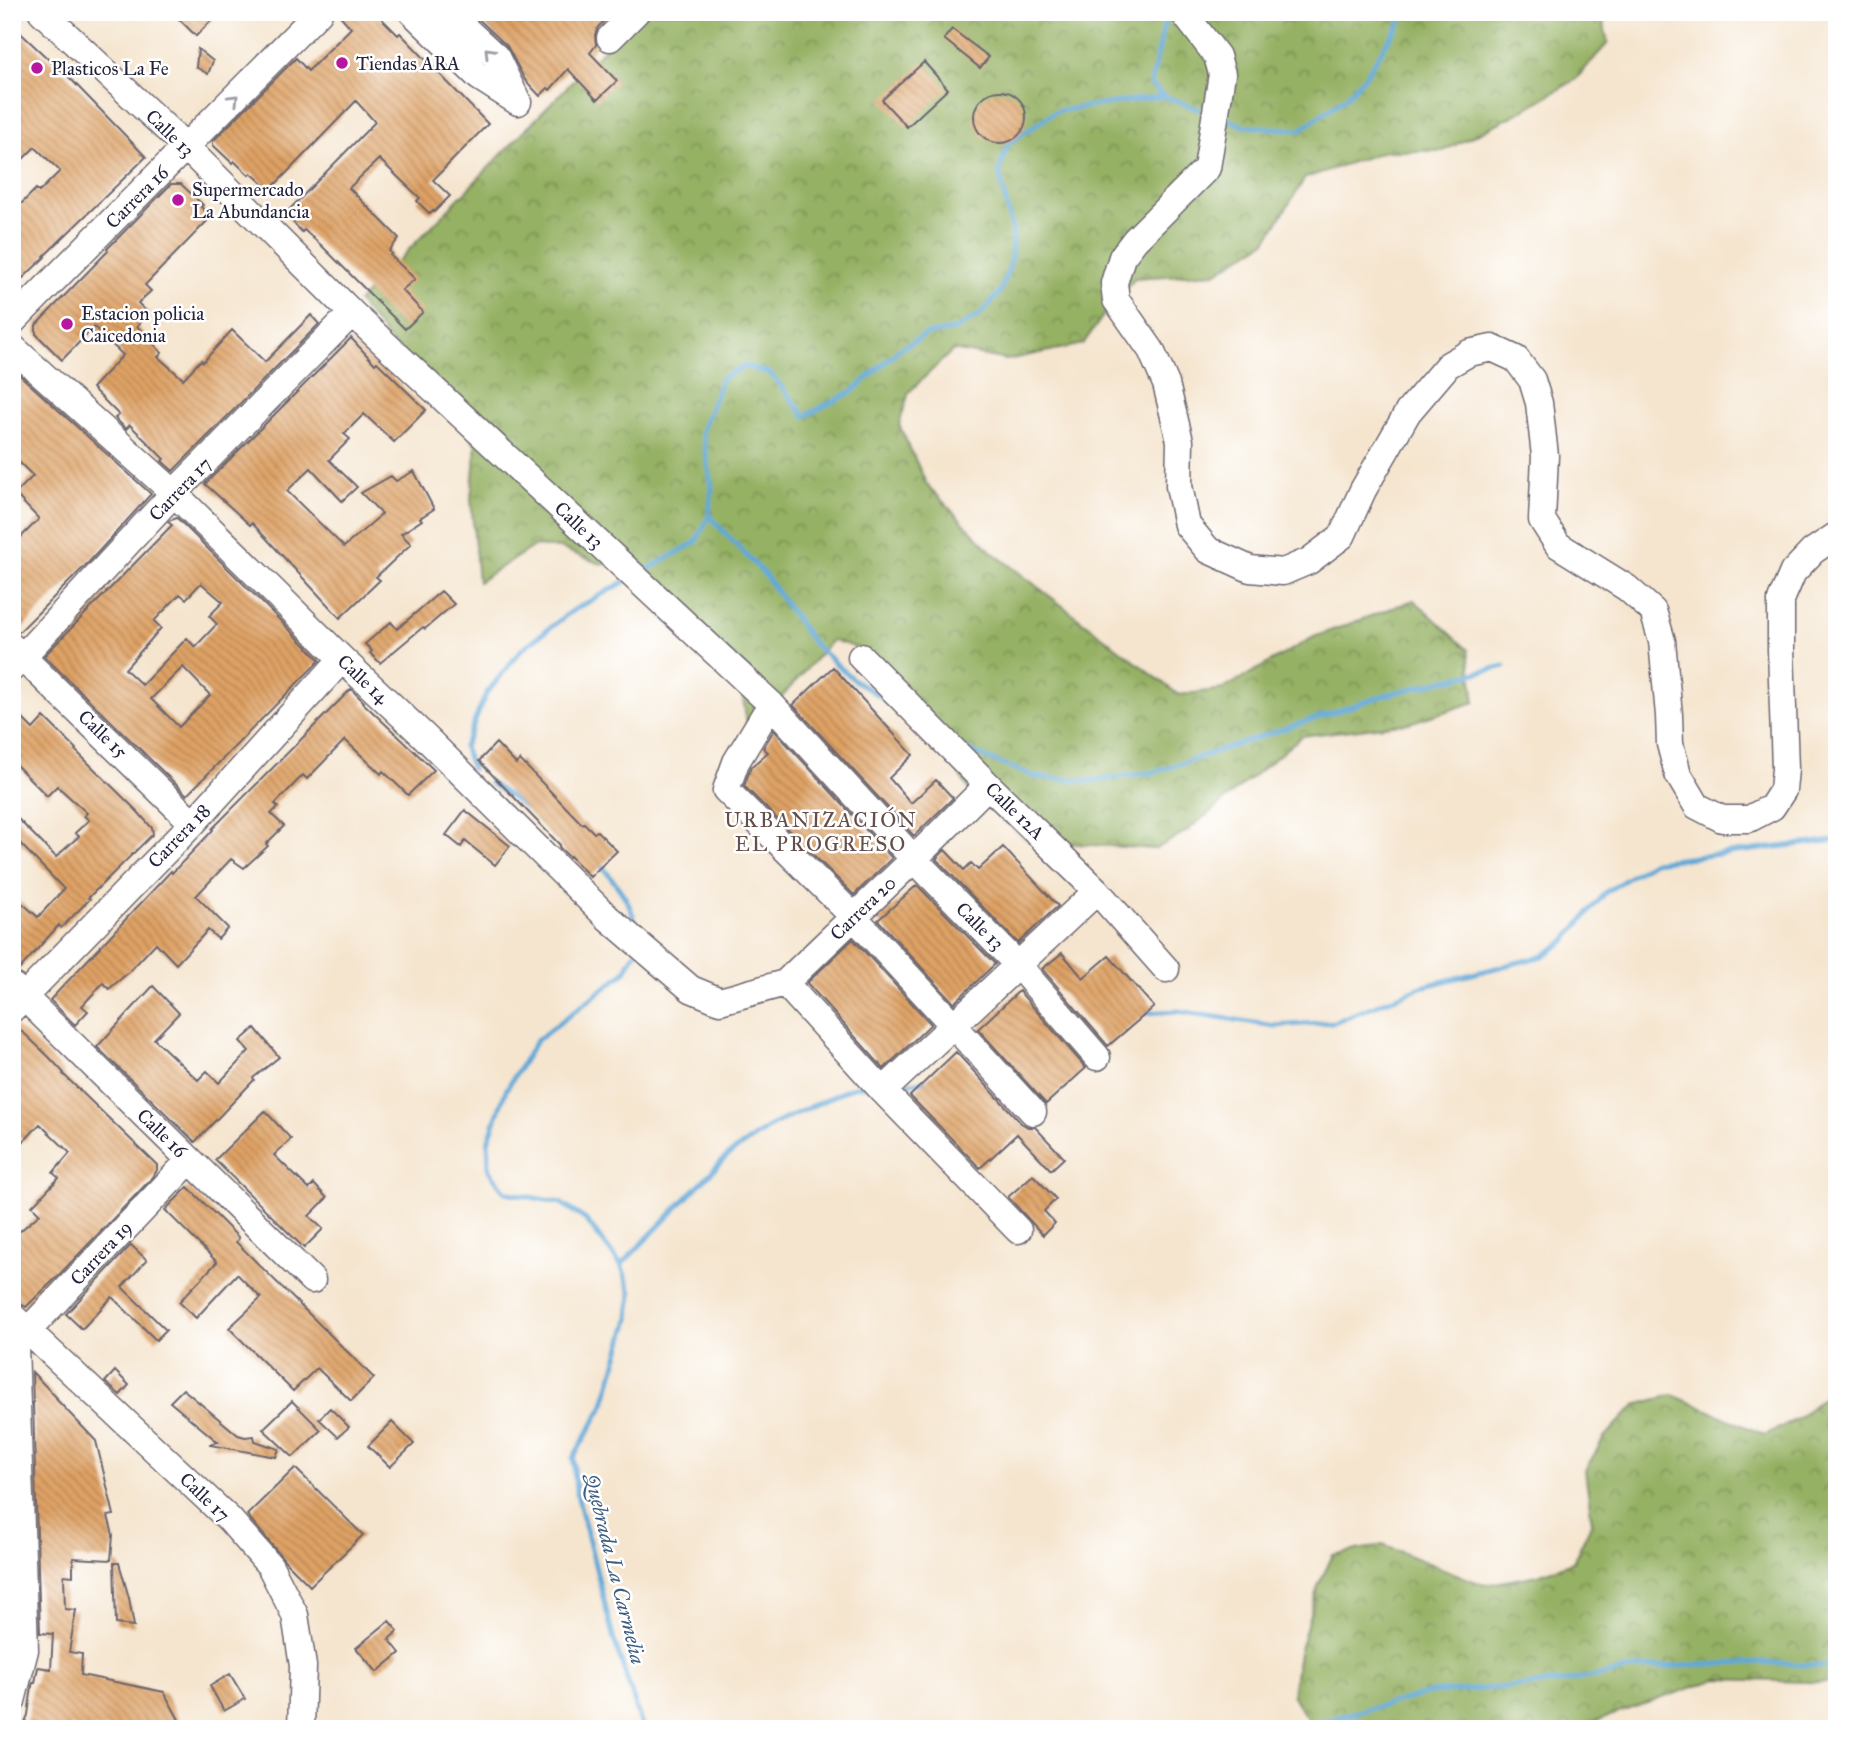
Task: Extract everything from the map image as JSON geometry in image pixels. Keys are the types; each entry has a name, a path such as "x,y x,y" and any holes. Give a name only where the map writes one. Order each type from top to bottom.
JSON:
{"street":[{"name":"Calle 13","path":"42,12 186,148 352,313 771,704 914,859 1017,964 1097,1057"},
{"name":"Carrera 16","path":"12,322 319,12"},
{"path":"412,12 479,77 518,102 496,57 447,12"},
{"path":"610,38 636,12"},
{"path":"1183,12 1217,56 1222,74 1207,168 1135,240 1122,257 1114,283 1116,300 1151,350 1166,384 1180,440 1179,485 1187,525 1208,550 1250,569 1283,572 1309,561 1342,536 1363,490 1408,412 1448,365 1469,352 1492,348 1516,359 1532,380 1539,403 1545,456 1542,520 1558,545 1627,588 1653,611 1662,641 1670,744 1678,774 1697,806 1721,819 1749,819 1772,807 1783,790 1785,769 1782,600 1793,572 1813,551 1837,535"},
{"name":"Carrera 17","path":"16,657 352,313"},
{"name":"Calle 14","path":"12,347 174,493 607,917 691,989 720,1002"},
{"name":"Calle 15","path":"16,657 193,822"},
{"name":"Calle 12A","path":"861,657 1097,891 1167,969"},
{"name":"Carrera 18","path":"16,997 193,822 342,659"},
{"path":"771,704 736,762 726,790 854,917 1033,1112"},
{"name":"Carrera 20","path":"720,1002 785,983 988,785"},
{"path":"883,1091 1097,891"},
{"path":"785,983 883,1091 1018,1230"},
{"name":"Calle 16","path":"16,997 312,1279"},
{"name":"Carrera 19","path":"17,1335 190,1160"},
{"path":"12,1701 25,1650 17,1335"},
{"name":"Calle 17","path":"17,1335 230,1520 270,1566 295,1615 303,1666 301,1729"}],"green space":[{"path":"640,12 1601,12 1608,43 1575,80 1443,151 1385,151 1305,178 1266,241 1215,273 1135,278 1083,344 1007,360 953,350 909,392 899,425 927,485 992,552 1179,695 1223,689 1314,637 1414,600 1468,650 1475,702 1409,723 1302,736 1187,831 1156,849 1029,841 973,796 921,713 864,650 832,640 749,734 740,682 619,566 598,563 560,548 534,546 478,582 471,499 476,444 358,302"},
{"path":"1837,1386 1837,1683 1717,1679 1572,1729 1314,1729 1292,1695 1299,1653 1318,1586 1333,1555 1383,1545 1484,1585 1538,1575 1573,1562 1592,1522 1585,1470 1604,1438 1635,1405 1673,1395 1765,1435 1797,1419"}],"building":[{"path":"172,12 220,12 196,36"},
{"path":"337,12 375,12 398,35 400,33 488,124 433,180 450,196 430,214 417,201 420,198 379,159 349,188 399,238 389,251 392,254 390,255 415,279 402,290 423,312 405,329 323,247 304,230 302,232 285,214 375,122 356,101 270,190 251,173 249,175 234,161 232,163 213,145 213,141 296,58 308,71 351,28"},
{"path":"471,12 613,12 598,27 596,45 590,53 617,81 597,100 568,69 550,90 548,88 540,96 525,80 507,46"},
{"path":"12,25 63,71 146,157 45,257 21,277 12,290 12,213 36,189 39,192 60,171 35,147 12,170"},
{"path":"952,29 989,57 980,68 944,39"},
{"path":"198,49 213,61 208,74 196,67"},
{"path":"924,62 948,89 907,127 882,100"},
{"path":"1000,91 1010,93 1018,99 1024,107 1024,127 1018,135 1010,141 1000,143 990,141 982,135 976,127 974,117 976,107 982,99 990,93"},
{"path":"171,184 181,184 203,205 201,207 211,217 145,285 151,291 138,303 149,314 137,326 162,353 158,357 183,379 201,360 203,362 232,330 265,362 311,315 319,324 173,471 130,425 126,429 115,418 119,415 92,388 123,355 94,327 62,360 36,334 36,325"},
{"path":"351,338 375,364 377,362 426,410 394,442 364,414 344,434 350,439 329,460 357,487 342,501 311,468 287,491 344,547 382,514 361,493 391,476 396,481 414,471 434,509 401,534 411,544 376,577 380,580 340,618 252,523 250,525 205,484"},
{"path":"12,368 151,494 89,562 18,633 12,632 12,532 19,539 39,519 15,494 33,476 12,455"},
{"path":"177,518 320,660 187,795 44,656 172,525 168,522","holes":["201,583 223,602 209,616 217,624 195,647 187,638 142,685 125,669 161,628 154,621 180,594 186,599","183,667 210,695 179,727 151,699"]},
{"path":"441,591 454,604 380,663 365,644 391,622 397,629"},
{"path":"833,667 913,755 889,778 911,803 936,780 953,798 914,836 793,705"},
{"path":"351,689 434,770 408,795 345,740 307,779 303,775 275,804 278,807 271,814 284,826 266,844 268,846 244,868 231,859 196,896 228,928 218,939 208,930 176,964 156,943 109,989 103,983 82,1006 88,1011 75,1025 50,1000 171,871 172,873"},
{"path":"12,708 33,729 44,717 138,812 152,828 153,834 61,928 59,925 17,972 12,972 12,910 21,902 38,917 64,889 12,835 12,813 56,857 79,836 75,833 89,820 84,816 87,813 57,786 47,796 13,762 18,757 15,754 18,751 12,745"},
{"path":"774,730 892,858 854,895 744,786 751,767 768,752 763,748"},
{"path":"496,743 516,764 520,760 582,824 594,833 597,831 617,851 590,877 479,761"},
{"path":"465,810 510,846 495,865 465,841 461,847 446,835"},
{"path":"1003,847 1058,906 1018,943 936,859 945,850 964,870 971,863 978,870"},
{"path":"917,885 995,964 954,1003 878,920"},
{"path":"853,939 931,1024 884,1069 807,983"},
{"path":"1062,953 1083,978 1109,956 1154,1007 1108,1046 1042,969"},
{"path":"153,986 179,1013 154,1039 198,1080 207,1071 219,1083 249,1051 240,1041 255,1028 279,1057 253,1078 195,1142 97,1047"},
{"path":"1019,991 1086,1068 1046,1104 978,1029"},
{"path":"12,1024 49,1057 63,1074 157,1165 153,1177 26,1307 12,1301 12,1238 40,1214 32,1206 59,1178 53,1173 70,1153 40,1124 24,1141 12,1129"},
{"path":"956,1052 1021,1123 1035,1127 1064,1158 1051,1170 1017,1134 980,1168 910,1096"},
{"path":"265,1111 291,1139 274,1155 309,1189 314,1184 327,1198 309,1216 323,1229 304,1248 215,1160"},
{"path":"1033,1175 1056,1199 1044,1211 1055,1223 1043,1235 1008,1197"},
{"path":"188,1187 239,1238 236,1242 374,1378 351,1401 317,1368 293,1391 229,1328 261,1298 237,1274 196,1318 179,1302 217,1262 165,1210"},
{"path":"131,1245 147,1260 122,1287 166,1330 156,1340 112,1297 82,1329 66,1314"},
{"path":"115,1371 129,1385 120,1395 105,1382"},
{"path":"32,1372 96,1441 114,1515 108,1516 113,1535 111,1560 73,1558 73,1576 64,1575 65,1609 76,1610 69,1652 82,1654 81,1675 164,1692 184,1729 22,1729 28,1715 38,1667 51,1669 53,1634 40,1633"},
{"path":"183,1389 238,1435 254,1436 255,1441 279,1449 276,1457 210,1445 218,1442 170,1402"},
{"path":"292,1401 321,1430 293,1457 263,1429"},
{"path":"330,1408 349,1427 338,1437 319,1419"},
{"path":"392,1422 414,1444 390,1467 368,1446"},
{"path":"295,1468 363,1535 310,1586 247,1515"},
{"path":"114,1563 119,1563 134,1626 116,1624"},
{"path":"389,1621 398,1631 389,1639 400,1653 377,1672 356,1648"},
{"path":"230,1674 245,1699 224,1711 210,1686"}],"waterway":[{"path":"1164,96 1151,84 1167,12"},
{"name":"Quebrada La Carmelia","path":"1224,118 1244,126 1300,130 1345,98 1365,76 1407,12"},
{"name":"Quebrada La Carmelia","path":"641,573 696,542 709,516 712,487 702,431 722,378 746,366 771,374 805,416 853,391 901,348 927,334 955,330 981,314 1000,292 1010,265 1013,233 999,172 1008,144 1056,111 1164,96 1208,113"},
{"path":"709,516 765,575 812,642 854,680 889,702"},
{"name":"Quebrada La Carmelia","path":"472,769 464,747 486,694 522,649 572,611 626,581"},
{"path":"969,751 1036,777 1091,781 1155,772 1385,695 1505,666"},
{"name":"Quebrada La Carmelia","path":"490,783 525,807"},
{"path":"1144,1013 1178,1011 1275,1026 1334,1022 1421,987 1543,956 1565,941 1606,892 1653,862 1837,840"},
{"name":"Quebrada La Carmelia","path":"597,860 627,901 636,930"},
{"name":"Quebrada La Carmelia","path":"635,953 624,973 536,1041 506,1090 488,1142 489,1170 505,1192 561,1203 586,1220 621,1265 631,1292 629,1319 603,1407 573,1458 576,1490 613,1636 643,1729"},
{"path":"907,1083 932,1081"},
{"path":"621,1265 728,1155 774,1124 853,1087 865,1086"},
{"path":"1292,1729 1430,1693 1557,1683 1640,1668 1762,1662 1837,1667"}],"place":[{"name":"Tiendas ARA","path":"342,63"},
{"name":"Plasticos La Fe","path":"37,68"},
{"name":"Supermercado La Abundancia","path":"178,200"},
{"name":"Estacion policia Caicedonia","path":"67,324"}],"district":[{"name":"URBANIZACIÓN EL PROGRESO","path":"821,832"}]}
